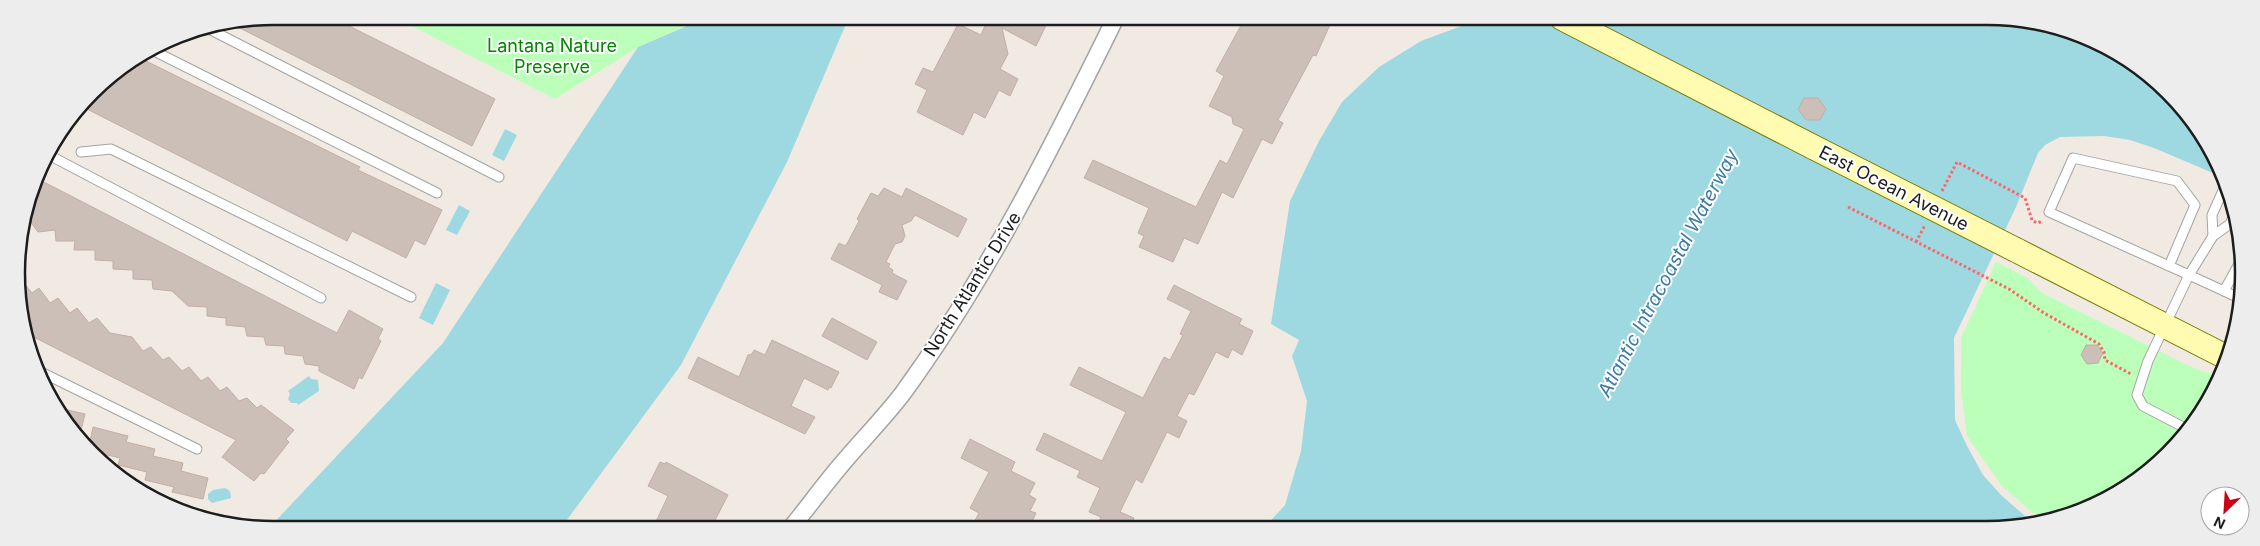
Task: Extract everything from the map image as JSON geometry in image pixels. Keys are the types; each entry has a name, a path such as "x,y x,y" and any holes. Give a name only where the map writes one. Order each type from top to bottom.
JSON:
{"main road":[{"name":"East Ocean Avenue","path":"1576,25 2221,355"}],"street":[{"name":"North Atlantic Drive","path":"797,521 840,466 902,394 949,325 994,253 1055,142 1112,25"}],"lane":[{"path":"215,32 499,177"},
{"path":"158,53 436,193"},
{"path":"81,152 111,149 412,297"},
{"path":"54,158 321,298"},
{"path":"2169,266 2194,205 2177,181 2073,158 2049,212 2234,296"},
{"path":"2213,236 2212,215 2222,193"},
{"path":"2182,426 2143,406 2137,395 2140,379 2189,275 2213,236 2230,224"},
{"path":"2224,291 2235,271"},
{"path":"47,375 197,449"}],"path":[{"path":"1939,198 1957,162 2025,198 2032,220 2037,223"},
{"path":"1848,207 2009,289 2044,313 2099,344 2104,352 2105,360 2140,379"},
{"path":"1916,242 1925,224"}],"green space":[{"name":"Lantana Nature Preserve","path":"410,25 688,25 638,47 555,99"},
{"path":"1996,262 2026,277 2042,293 2187,365 2213,375 2202,397 2184,424 2138,470 2111,488 2082,502 2039,515 2033,513 2001,485 1967,436 1961,390 1961,338"}],"water":[{"path":"689,25 846,25 787,162 681,365 566,521 276,521 443,343 638,47"},
{"name":"Atlantic Intracoastal Waterway","path":"1464,25 1987,25 2019,27 2051,33 2082,44 2111,58 2138,76 2184,122 2202,149 2214,173 2154,148 2130,140 2104,136 2060,137 2045,145 2038,153 2016,207 1954,338 1955,420 1983,475 2001,495 2029,517 1987,521 1270,521 1285,505 1301,451 1307,401 1292,356 1299,340 1271,324 1290,201 1319,141 1342,102 1379,67 1421,41"},
{"path":"505,129 517,135 504,161 492,155"},
{"path":"459,205 470,211 457,235 446,230"},
{"path":"436,283 450,290 433,325 419,318"},
{"path":"309,376 311,379 318,380 319,391 298,405 297,403 291,403 288,399 290,394 288,391"},
{"path":"225,488 230,491 231,498 212,503 208,499 208,494 213,490"}],"building":[{"path":"273,25 347,25 495,99 472,146 239,27"},
{"path":"957,25 981,35 985,25 1046,25 1036,46 1002,28 1008,54 1000,69 1018,79 1010,96 999,90 985,118 974,112 963,135 917,112 927,90 915,84 923,68 933,72"},
{"path":"1241,25 1330,25 1316,56 1313,55 1278,120 1283,123 1272,144 1262,139 1233,198 1222,192 1198,244 1184,238 1173,262 1139,247 1144,236 1138,233 1149,208 1084,178 1093,160 1196,207 1220,160 1227,164 1244,129 1233,124 1232,117 1209,106 1224,76 1216,71"},
{"path":"145,61 360,167 358,170 442,210 425,245 415,240 406,258 352,231 347,241 87,109 122,76"},
{"path":"1804,98 1818,98 1826,109 1820,120 1806,120 1798,109"},
{"path":"43,181 337,333 349,310 383,329 378,339 381,341 362,379 359,377 354,389 319,371 319,366 305,364 303,356 285,354 284,346 266,345 264,337 247,336 245,327 226,325 226,318 207,316 207,307 188,306 172,291 153,289 152,280 133,279 133,270 113,269 113,261 95,260 95,250 74,250 75,241 56,241 55,230 38,232 31,222"},
{"path":"884,188 902,197 906,188 967,219 958,237 915,215 911,221 902,225 905,236 902,242 895,244 886,262 890,264 888,267 893,270 892,273 907,281 897,300 879,292 882,285 831,259 839,243 845,246 848,242 859,221 857,219 871,193 878,196"},
{"path":"26,285 32,293 39,288 50,303 58,298 70,313 77,308 89,323 97,318 110,333 132,337 143,351 151,347 163,360 169,357 182,371 189,367 201,381 208,377 220,391 227,387 239,401 247,398 257,408 261,405 294,430 286,439 289,442 264,474 261,473 254,481 222,457 236,440 33,337"},
{"path":"1174,285 1242,319 1239,324 1253,331 1242,355 1232,349 1228,358 1216,352 1194,395 1189,393 1177,416 1187,421 1179,438 1167,432 1142,483 1136,479 1120,512 1134,518 1133,521 1099,521 1101,517 1089,512 1100,488 1077,477 1080,471 1036,450 1044,433 1102,461 1126,412 1070,385 1079,367 1143,398 1164,357 1170,360 1183,335 1180,334 1191,311 1167,299"},
{"path":"832,318 877,342 867,360 822,336"},
{"path":"772,340 839,372 831,388 829,387 828,390 804,378 791,406 815,417 805,434 688,378 698,357 739,377 748,355 752,354 754,350 765,355"},
{"path":"2086,345 2097,345 2103,353 2098,363 2087,364 2081,355"},
{"path":"66,410 85,414 81,430"},
{"path":"93,427 128,436 126,442 155,449 153,456 183,463 181,471 208,478 203,499 172,492 174,487 145,480 147,472 118,465 120,458 104,454 90,440"},
{"path":"970,439 1015,462 1011,471 1035,483 1029,495 1036,499 1030,511 1036,513 1032,521 975,521 979,513 970,508 989,472 961,458"},
{"path":"660,462 665,464 666,462 728,495 715,521 656,521 668,496 648,486"}]}
